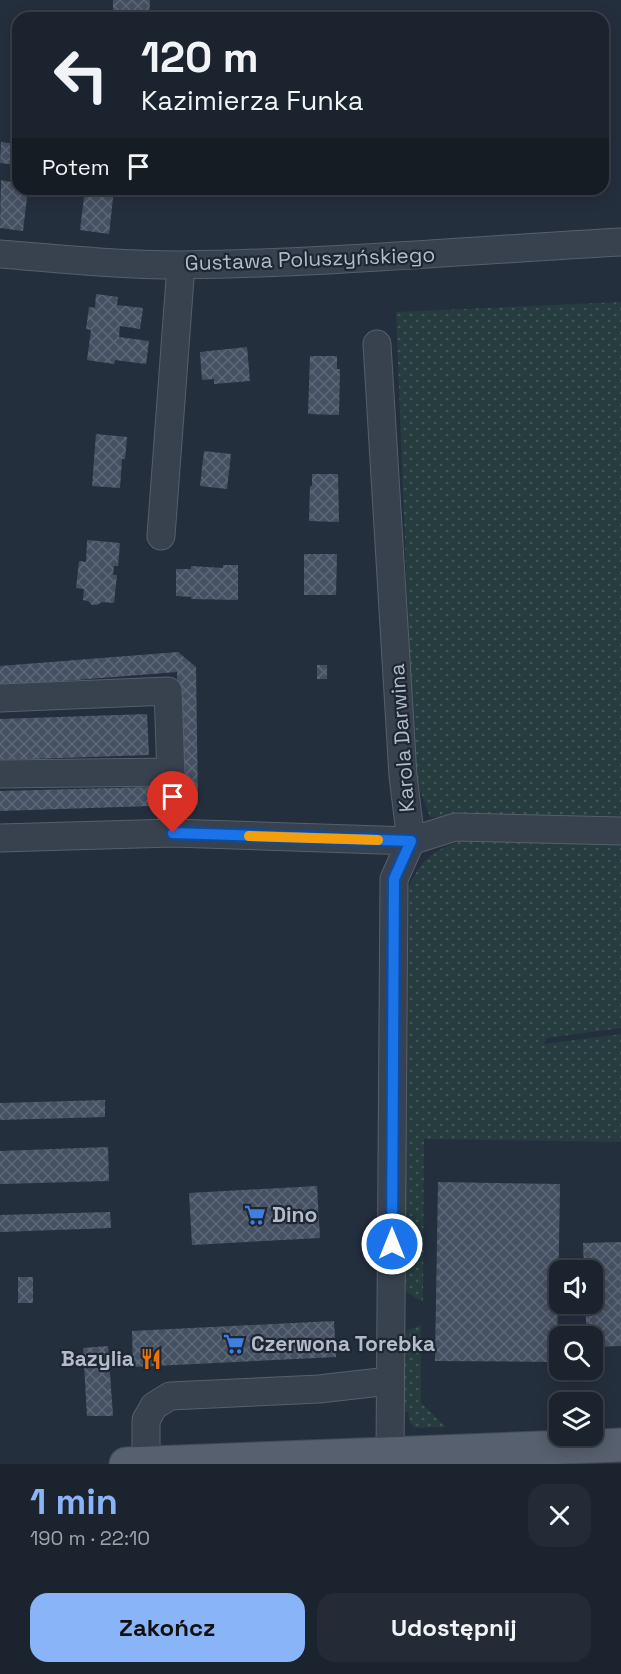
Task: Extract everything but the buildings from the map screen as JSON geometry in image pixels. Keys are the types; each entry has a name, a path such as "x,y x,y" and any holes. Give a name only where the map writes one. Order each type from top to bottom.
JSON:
{"main road":[{"path":"136,1463 621,1445"}],"street":[{"name":"Gustawa Poluszyńskiego","path":"0,254 181,265 347,259 621,242"},
{"path":"161,536 181,265"},
{"name":"Karola Darwina","path":"377,345 403,776 411,841 394,879 390,1453"},
{"path":"0,698 168,691 173,833"},
{"path":"0,774 170,772"},
{"path":"0,838 173,833 411,841 455,827 621,831"},
{"path":"136,1463 146,1420 154,1406 170,1395 319,1389 389,1381"}],"green space":[{"path":"621,302 621,821 430,817 414,774 396,312"},
{"path":"462,841 621,842 621,1028 547,1038 544,1044 621,1034 621,1142 424,1139 423,1302 403,1290 407,891 422,864 428,858 442,848"},
{"path":"421,1325 421,1403 446,1427 416,1428 410,1423 408,1412 397,1412 398,1334"}],"slow traffic":[{"path":"249,836 378,840"}],"place":[{"name":"Dino","path":"255,1215"},
{"name":"Czerwona Torebka","path":"234,1344"},
{"name":"Bazylia","path":"151,1359"}],"route":[{"path":"173,833 411,841 394,879 392,1244"}]}
